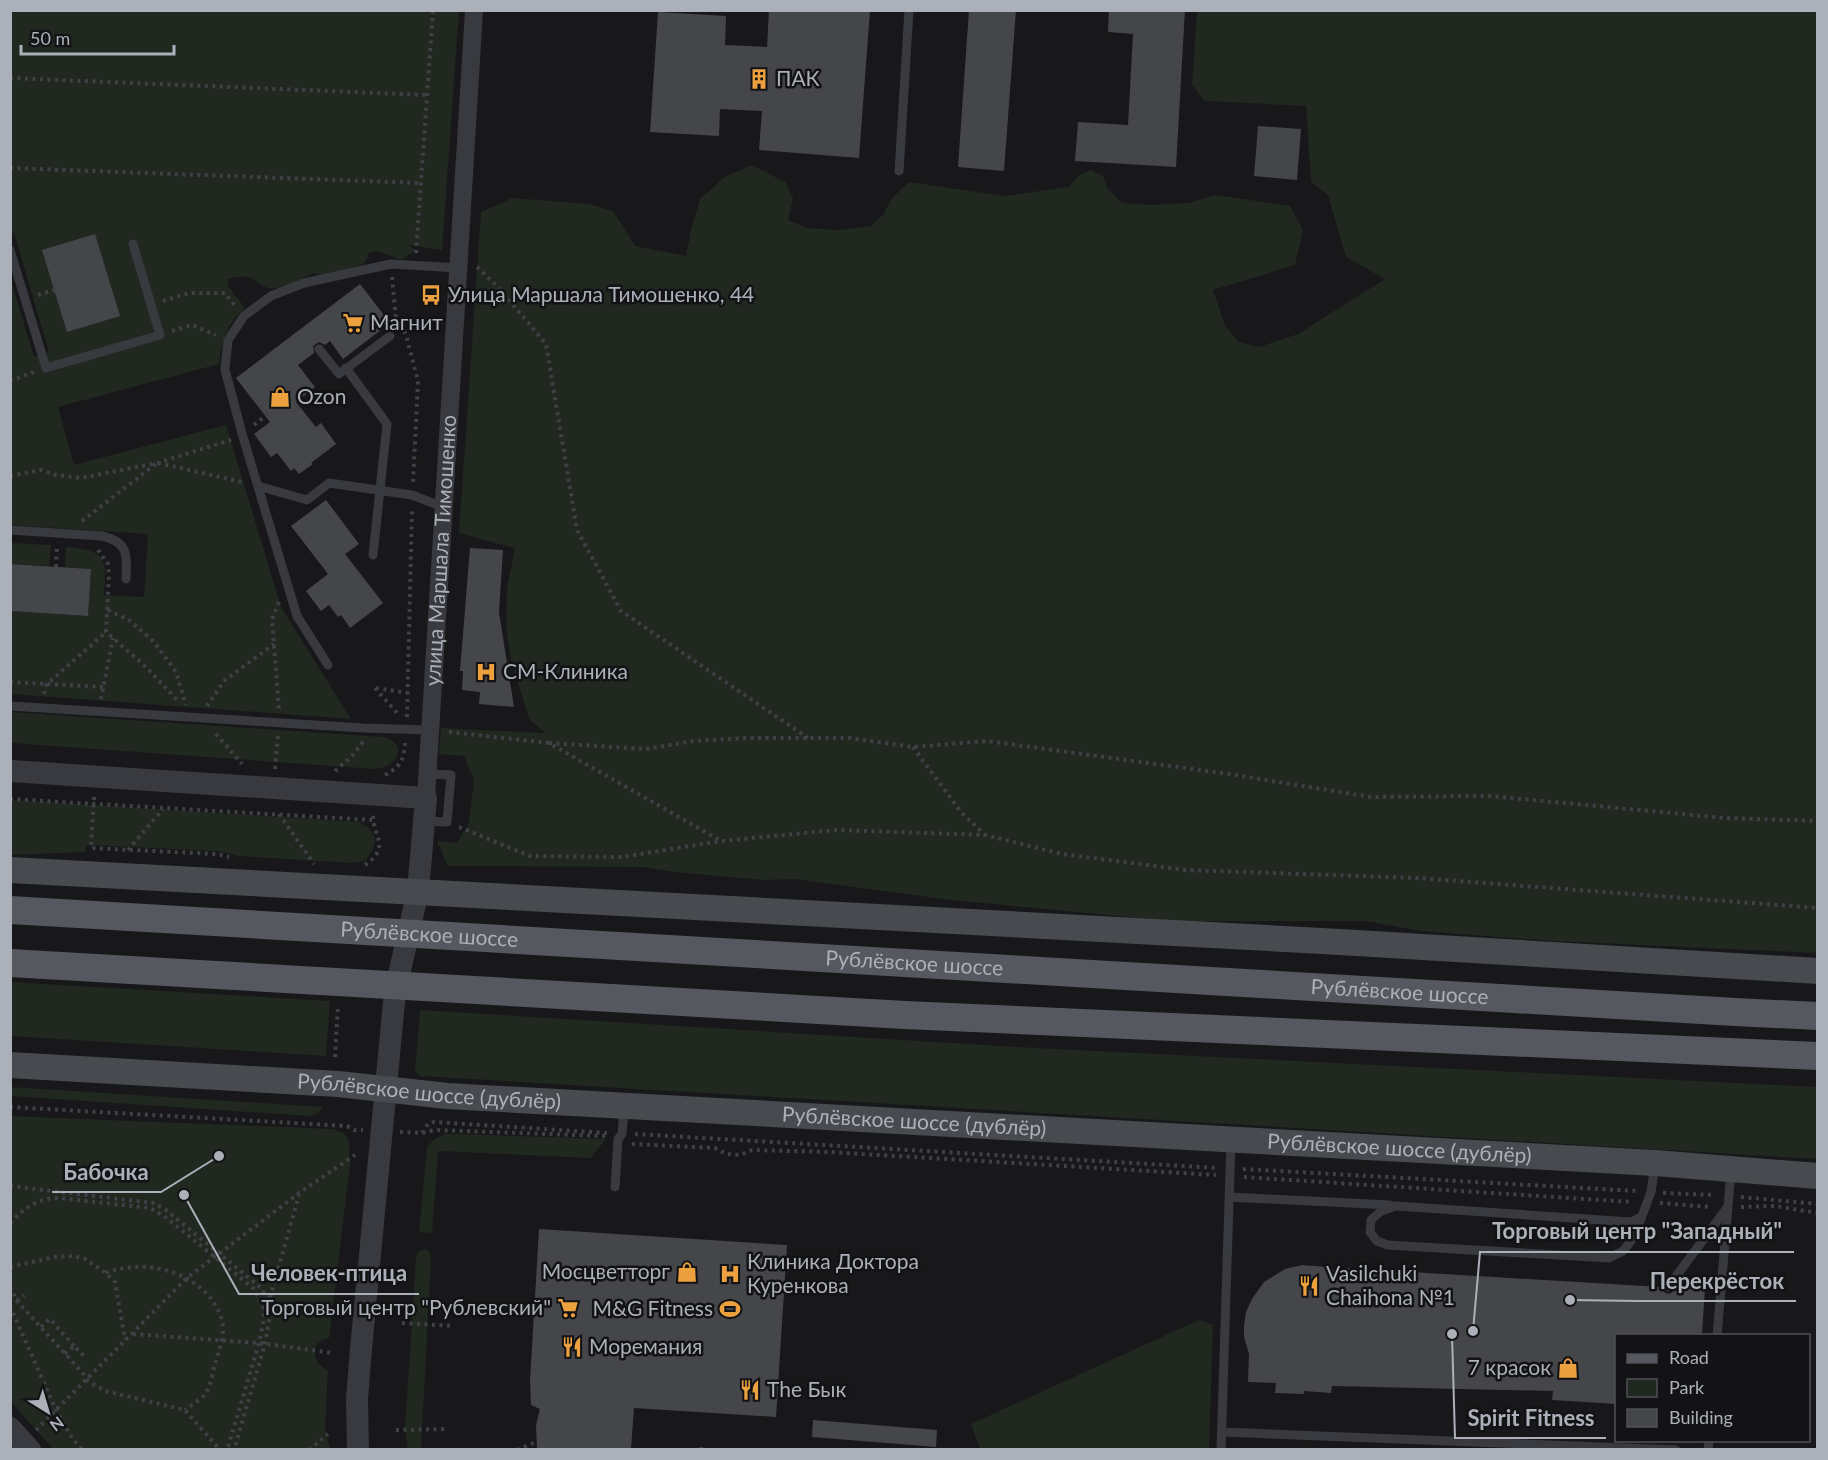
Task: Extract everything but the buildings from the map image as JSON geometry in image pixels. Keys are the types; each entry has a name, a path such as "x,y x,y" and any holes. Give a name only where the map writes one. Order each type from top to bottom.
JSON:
{"main road":[{"path":"10,870 1316,941 1818,971"},
{"name":"Рублёвское шоссе","path":"10,910 1818,1016"},
{"path":"10,963 905,1015 1818,1056"},
{"name":"Рублёвское шоссе (дублёр)","path":"10,1065 338,1084 447,1096 1655,1163 1818,1176"}],"street":[{"name":"улица Маршала Тимошенко","path":"358,1449 357,1399 361,1349 395,992 401,945 418,891 426,798 443,507 466,266 474,10"},
{"path":"10,771 426,798"},
{"path":"10,1428 33,1440"}],"lane":[{"path":"899,171 909,10"},
{"path":"10,250 46,368 160,335 133,244"},
{"path":"328,665 297,616 225,370 228,340 244,316 271,296 304,283 391,264 466,266"},
{"path":"320,349 339,374 390,336"},
{"path":"346,368 387,424 373,555"},
{"path":"258,486 307,500 329,483 412,495 443,507"},
{"path":"10,530 102,536 115,539 124,549 127,558 126,579"},
{"path":"10,706 430,730"},
{"path":"424,821 447,822 451,775 427,774"},
{"path":"395,992 442,995"},
{"path":"615,1187 618,1139 622,1134 624,1106"},
{"path":"1221,1449 1231,1141"},
{"path":"1396,1206 1381,1211 1371,1220 1370,1232 1377,1241 1388,1245 1609,1258 1623,1251 1634,1237 1651,1192 1655,1163"},
{"path":"1717,1334 1732,1169"},
{"path":"1229,1197 1631,1222 1641,1217"},
{"path":"1668,1287 1727,1208"},
{"path":"1222,1432 1676,1449"}],"path":[{"path":"415,266 433,10"},
{"path":"10,78 426,95"},
{"path":"10,168 421,183"},
{"path":"391,264 396,320 406,335 418,381 412,495 408,693 406,724 375,688 408,693"},
{"path":"466,266 499,288 546,344 578,531 621,611 809,738"},
{"path":"151,305 189,293 225,293"},
{"path":"160,335 192,325 228,340"},
{"path":"10,381 46,368"},
{"path":"10,476 41,470 56,475 81,478 158,463 243,437"},
{"path":"158,463 258,486"},
{"path":"66,534 158,463"},
{"path":"43,700 46,684 106,632 108,564 96,548"},
{"path":"106,632 146,667 188,712 176,672 154,642 129,620 108,610"},
{"path":"101,704 113,638"},
{"path":"274,644 224,681 203,712 202,718 260,787 314,865"},
{"path":"10,682 103,687"},
{"path":"333,773 351,757 372,728"},
{"path":"375,775 386,774 397,768 404,756 406,729"},
{"path":"430,730 549,743 646,748 694,741 747,738 849,738 913,747 987,741 1229,774 1371,797 1490,796 1725,818 1818,821"},
{"path":"549,743 721,841"},
{"path":"913,747 961,812 985,835"},
{"path":"91,848 95,776"},
{"path":"10,799 372,820"},
{"path":"360,866 367,865 378,852 380,838 372,820 373,807"},
{"path":"128,850 163,808"},
{"path":"447,822 530,856 622,857 721,841 836,831 985,835 1062,854 1185,870 1418,878 1818,908"},
{"path":"335,1057 338,999"},
{"path":"10,1107 347,1126"},
{"path":"422,1133 446,1130 606,1136 629,1144 715,1148 726,1154 740,1155 752,1150 829,1152 1729,1196 1818,1204"},
{"path":"814,1145 1230,1172 1647,1203 1727,1208 1761,1205 1818,1214"},
{"path":"33,1440 56,1410 187,1278 299,1193 355,1155"},
{"path":"10,1186 153,1203 166,1210 253,1288 263,1304 264,1318"},
{"path":"227,1449 259,1343 268,1300 299,1193"},
{"path":"10,1223 24,1209 48,1198 59,1197 150,1208 261,1288 268,1300 270,1315 265,1344 234,1449"},
{"path":"10,1268 54,1257 73,1256 85,1259 115,1282 126,1340"},
{"path":"106,1273 120,1268 168,1270 187,1278 206,1291 220,1314 224,1330 206,1393 185,1410"},
{"path":"10,1287 17,1301 87,1379 105,1390 185,1410 220,1449"},
{"path":"17,1301 24,1295"},
{"path":"10,1306 56,1410 70,1436 82,1449"},
{"path":"41,1327 50,1319 84,1356 86,1354"},
{"path":"402,1323 454,1326"},
{"path":"133,1334 259,1343 333,1353"},
{"path":"65,1354 74,1346"},
{"path":"396,1430 448,1429"},
{"path":"309,1449 328,1434"},
{"path":"517,1449 536,1442"}],"green space":[{"path":"11,11 459,11 442,250 408,245 415,250 402,260 377,251 369,253 365,262 355,268 332,274 313,273 279,288 266,287 246,277 228,279 228,286 245,308 233,320 226,333 219,364 58,407 74,465 226,425 281,607 351,719 11,694 11,611 88,616 91,569 65,567 66,547 89,551 101,558 105,572 104,595 144,597 148,534 11,525 11,280 34,357 49,352 14,233 11,234"},
{"path":"1197,11 1817,11 1817,953 1554,941 1421,931 1366,921 1173,921 951,900 794,879 763,880 642,867 448,866 437,841 457,843 469,823 474,780 464,756 439,754 441,728 545,733 529,719 511,659 506,628 507,588 515,548 459,533 481,212 512,198 589,204 613,211 635,246 686,256 700,199 725,177 752,165 785,182 793,198 788,220 807,228 839,230 871,226 883,215 892,198 909,182 1005,196 1068,187 1080,175 1091,170 1103,176 1107,188 1122,203 1151,205 1189,203 1216,195 1290,206 1303,230 1295,265 1213,290 1225,326 1239,342 1259,347 1298,334 1385,279 1346,257 1328,195 1311,182 1306,106 1205,101 1192,85"},
{"path":"10,543 51,545 49,566 11,564"},
{"path":"11,712 382,737 396,744 398,754 389,764 374,769 11,743"},
{"path":"11,800 359,822 373,834 375,844 365,861 352,863 238,856 217,851 86,845 85,852 11,855"},
{"path":"10,982 330,1001 326,1056 11,1036"},
{"path":"420,1010 1016,1047 1817,1087 1817,1159 420,1076 415,1071"},
{"path":"10,1087 323,1107 317,1114 309,1116 11,1096"},
{"path":"10,1116 333,1129 344,1133 349,1142 350,1165 329,1338 316,1345 315,1353 318,1363 328,1370 325,1428 330,1449 53,1449 11,1402"},
{"path":"446,1134 606,1139 591,1158 438,1151 432,1233 419,1232 427,1148 435,1139"},
{"path":"424,1249 430,1252 431,1259 421,1449 408,1449 405,1428 416,1259 418,1252"},
{"path":"1199,1320 1213,1325 1209,1449 980,1449 971,1424"}],"place":[{"name":"ПАК","path":"759,79"},
{"name":"Улица Маршала Тимошенко, 44","path":"431,295"},
{"name":"Магнит","path":"353,323"},
{"name":"Ozon","path":"280,397"},
{"name":"СМ-Клиника","path":"486,672"},
{"name":"Бабочка","path":"219,1156"},
{"name":"Человек-птица","path":"184,1195"},
{"name":"Мосцветторг","path":"687,1272"},
{"name":"Клиника Доктора Куренкова","path":"730,1274"},
{"name":"Vasilchuki Chaihona №1","path":"1309,1286"},
{"name":"Перекрёсток","path":"1570,1300"},
{"name":"Торговый центр \"Рублевский\"","path":"568,1308"},
{"name":"M&G Fitness","path":"730,1309"},
{"name":"Торговый центр \"Западный\"","path":"1473,1331"},
{"name":"Spirit Fitness","path":"1452,1334"},
{"name":"Моремания","path":"572,1347"},
{"name":"7 красок","path":"1568,1368"},
{"name":"The Бык","path":"750,1390"}]}
